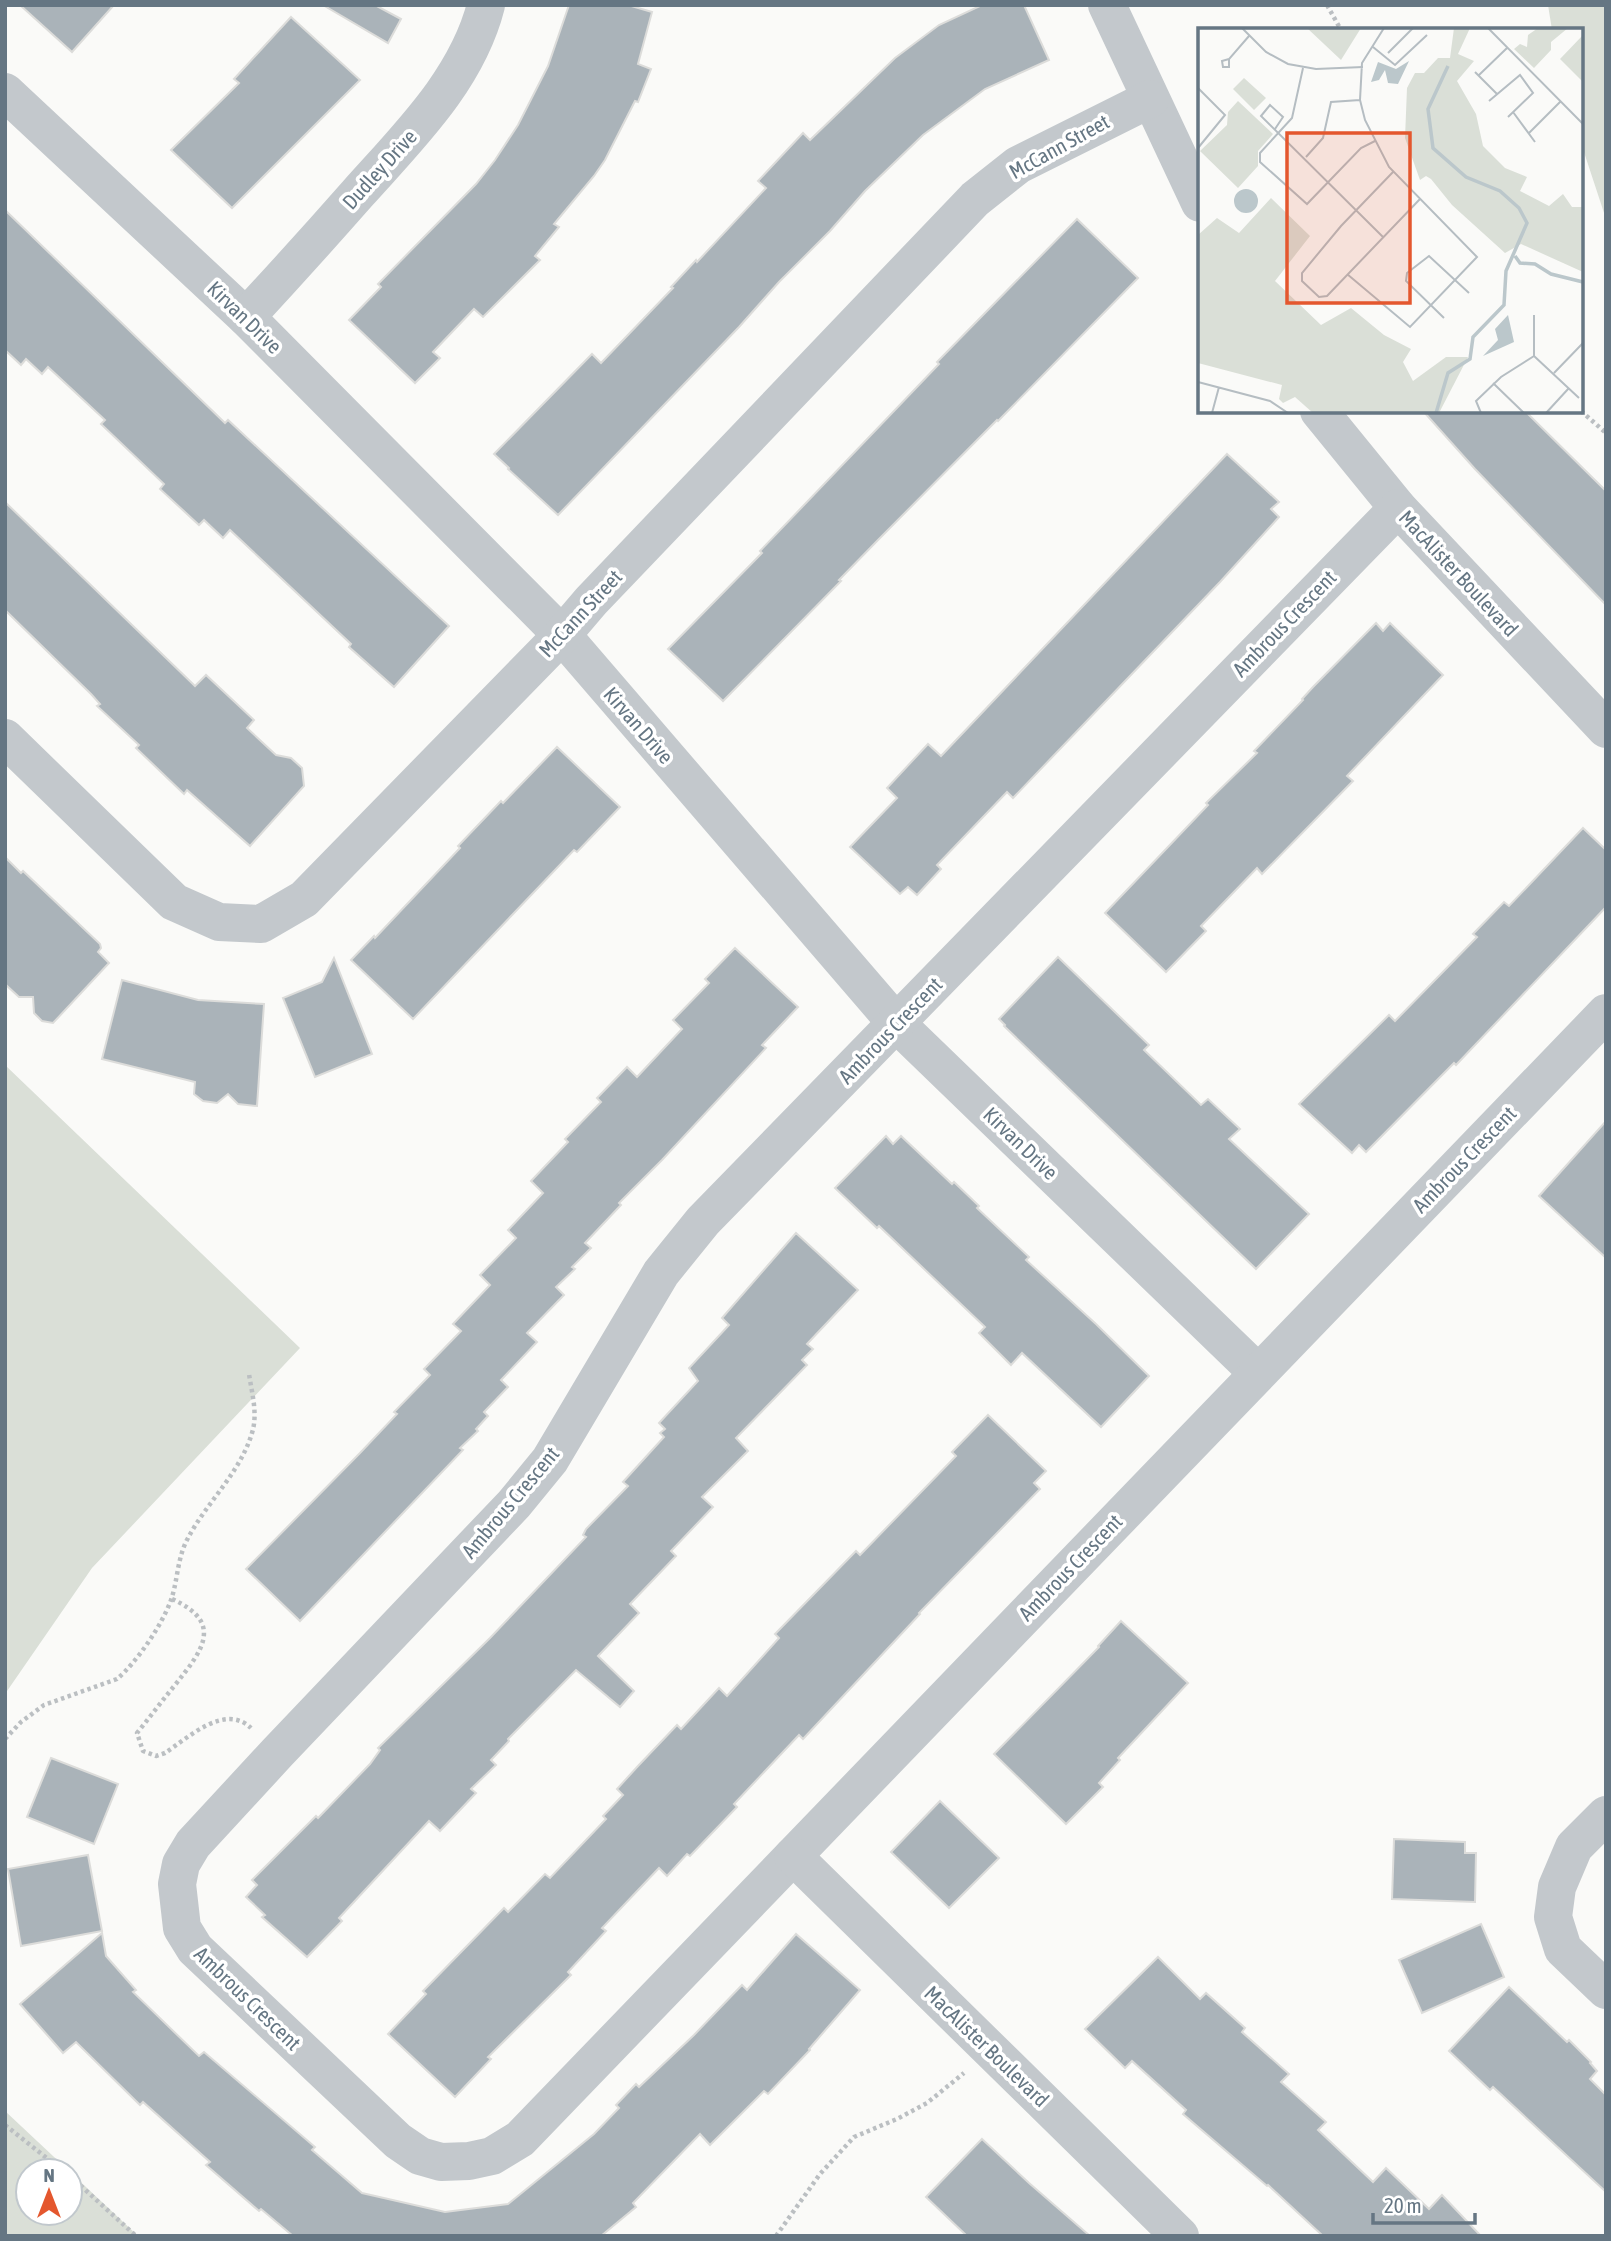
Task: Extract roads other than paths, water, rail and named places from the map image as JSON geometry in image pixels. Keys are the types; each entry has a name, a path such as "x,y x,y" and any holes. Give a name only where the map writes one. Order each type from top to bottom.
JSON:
{"street":[{"name":"Dudley Drive","path":"246,317 422,121 465,61 486,5"},
{"path":"1107,5 1198,199"},
{"name":"Kirvan Drive","path":"5,92 246,317 562,635 897,1024 1257,1371"},
{"name":"McCann Street","path":"5,738 174,902 219,922 261,924 304,899 562,635 590,601 975,199 1018,165 1150,99"},
{"name":"MacAlister Boulevard","path":"1321,413 1398,508 1606,729"},
{"name":"Ambrous Crescent","path":"1398,508 702,1221 661,1273 550,1460 514,1504 193,1844 181,1864 177,1884 182,1927 195,1949 398,2141 420,2156 441,2162 469,2161 492,2157 520,2139 1257,1371 1606,1013"},
{"path":"1606,1815 1574,1847 1557,1888 1553,1917 1563,1949 1606,1990"},
{"name":"MacAlister Boulevard","path":"793,1856 1180,2236"}]}
